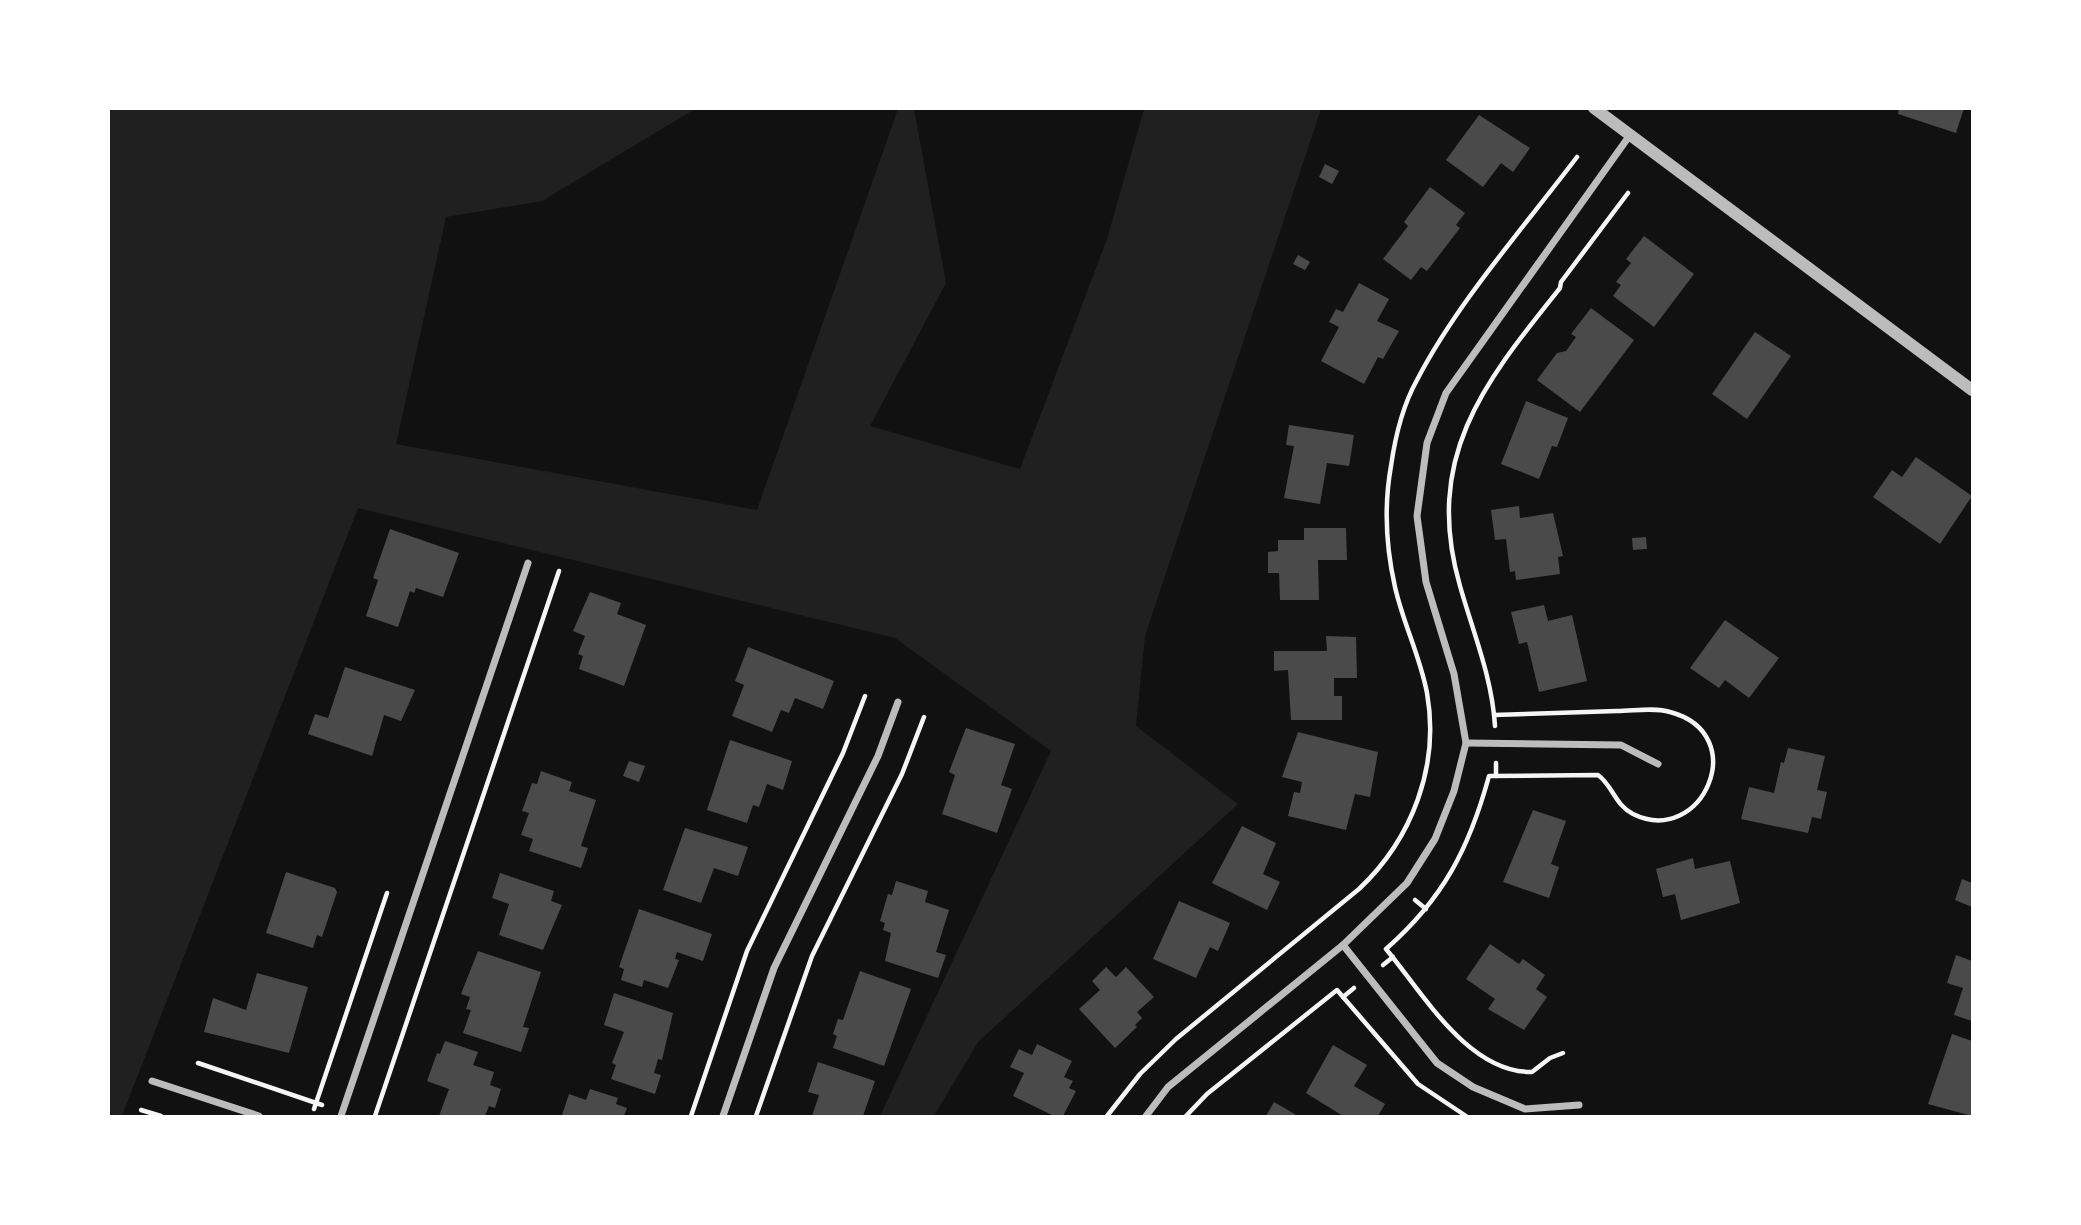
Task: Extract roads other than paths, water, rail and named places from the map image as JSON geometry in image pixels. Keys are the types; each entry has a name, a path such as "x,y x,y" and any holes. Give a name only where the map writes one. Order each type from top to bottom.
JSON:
{"street":[{"path":"1594,108 1972,390"},
{"path":"1146,1116 1168,1087 1343,945 1407,883 1428,850 1454,791 1466,743 1454,674 1426,582 1417,516 1426,443 1446,393 1630,135"},
{"path":"341,1116 528,563"},
{"path":"723,1116 774,968 878,756 898,702"},
{"path":"1466,743 1621,746 1658,764"},
{"path":"1343,945 1437,1063 1473,1087 1525,1109 1579,1105"},
{"path":"152,1081 259,1116"}]}
